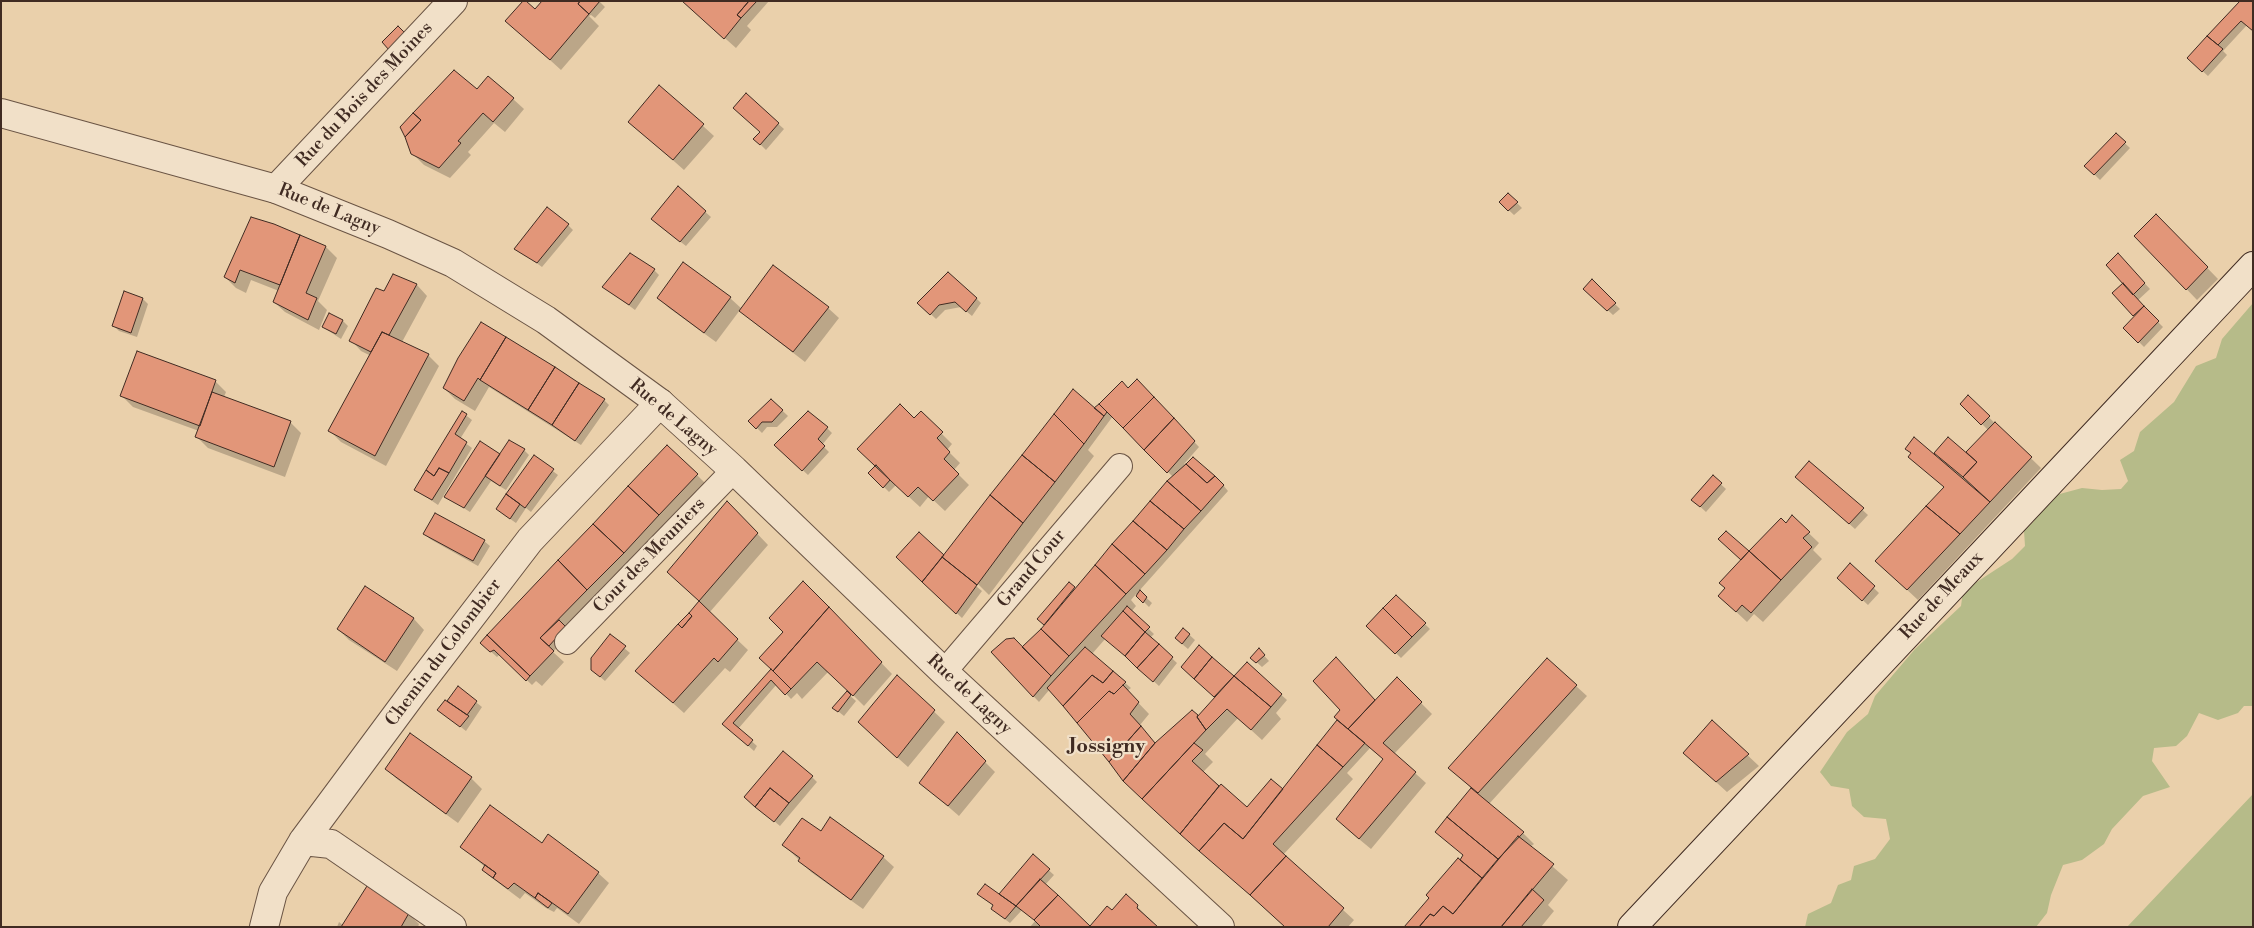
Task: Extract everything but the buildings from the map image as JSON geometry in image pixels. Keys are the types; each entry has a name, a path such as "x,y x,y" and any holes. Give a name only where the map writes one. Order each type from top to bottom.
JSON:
{"street":[{"name":"Rue du Bois des Moines","path":"276,189 453,1"},
{"name":"Rue de Lagny","path":"1,113 276,189 388,234 453,263 546,320 660,403 734,470 944,672 1220,927"},
{"name":"Rue de Meaux","path":"1632,927 2253,266"},
{"name":"Chemin du Colombier","path":"264,927 274,892 303,841 530,540 660,403"},
{"path":"303,841 331,844 452,927"}],"lane":[{"name":"Grand Cour","path":"944,672 1120,466"},
{"name":"Cour des Meuniers","path":"567,642 734,470"}],"green space":[{"path":"2253,303 2253,706 2244,706 2238,713 2218,720 2199,713 2187,736 2176,746 2154,748 2152,761 2170,787 2143,796 2112,829 2104,844 2082,860 2063,865 2051,895 2047,913 2036,927 1805,927 1808,914 1831,903 1838,885 1851,880 1854,866 1875,859 1890,839 1886,819 1864,817 1852,806 1849,789 1831,786 1820,772 1847,732 1868,714 1875,696 1915,649 1961,606 1963,591 2012,559 2025,546 2024,531 2034,521 2036,510 2045,498 2082,488 2121,489 2128,481 2120,460 2134,451 2140,432 2174,402 2196,366 2216,358 2222,339"},
{"path":"2253,794 2253,927 2127,927"}],"district":[{"name":"Jossigny","path":"1107,747"}]}
